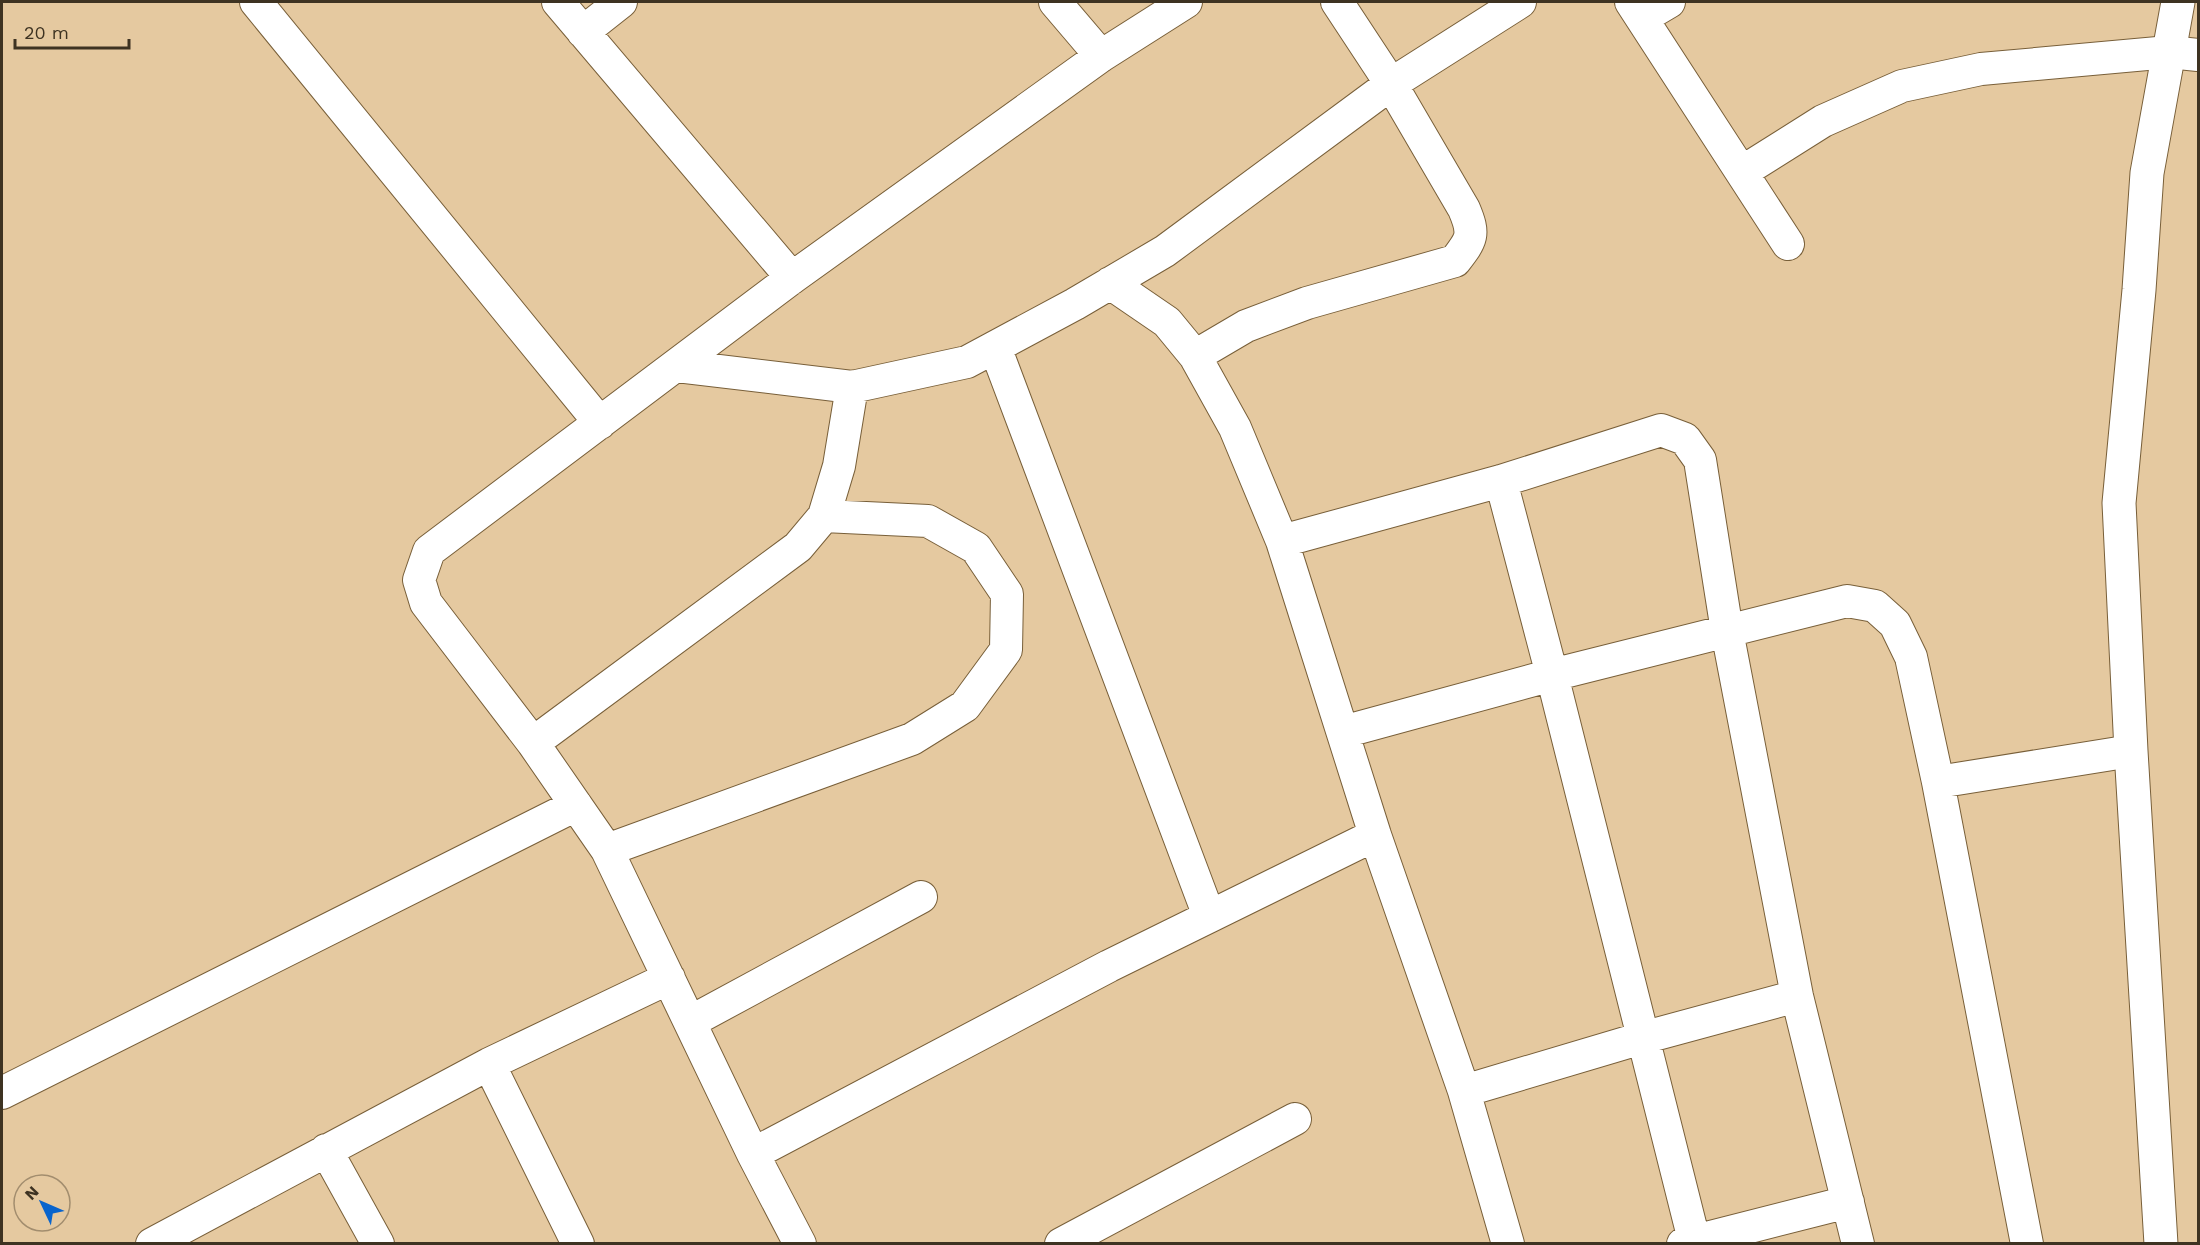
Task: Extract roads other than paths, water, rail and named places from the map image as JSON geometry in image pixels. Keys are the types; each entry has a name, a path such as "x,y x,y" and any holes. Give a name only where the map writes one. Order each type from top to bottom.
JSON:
{"street":[{"path":"256,2 600,423"},
{"path":"558,2 792,278"},
{"path":"584,32 621,2"},
{"path":"1055,2 1101,56"},
{"path":"800,1244 753,1154 607,850 533,743 426,603 419,580 429,551 792,278 1101,56 1186,2"},
{"path":"1195,356 1246,326 1307,303 1455,261 1466,247 1472,228 1464,209 1391,84 1337,2"},
{"path":"676,366 852,387 967,362 1165,251 1391,84 1520,2"},
{"path":"1670,2 1637,10 1788,244"},
{"path":"2161,1244 2131,751 2119,503 2139,290 2147,172 2184,54 2178,2"},
{"path":"1742,172 1823,121 1902,86 1982,69 2184,54"},
{"path":"1110,283 1167,322 1195,356 1235,428 1282,541 1375,835 1464,1091 1508,1244"},
{"path":"994,347 1209,916"},
{"path":"533,743 798,547 824,516 839,466 852,387"},
{"path":"1282,541 1501,481 1661,430 1685,438 1700,460 1727,630 1797,996 1858,1244"},
{"path":"1501,481 1552,675 1691,1242 1848,1202"},
{"path":"607,850 912,739 965,706 1006,650 1007,594 976,548 928,521 824,516"},
{"path":"1343,732 1552,675 1847,601 1875,606 1895,624 1911,657 1938,782 2027,1244"},
{"path":"1938,782 2131,751"},
{"path":"2,1093 576,805"},
{"path":"753,1154 1109,966 1375,835"},
{"path":"690,1022 921,897"},
{"path":"169,1240 326,1150 489,1064 669,978"},
{"path":"1464,1091 1642,1038 1797,996"},
{"path":"489,1064 578,1244"},
{"path":"1061,1244 1295,1119"},
{"path":"326,1150 378,1244"}]}
